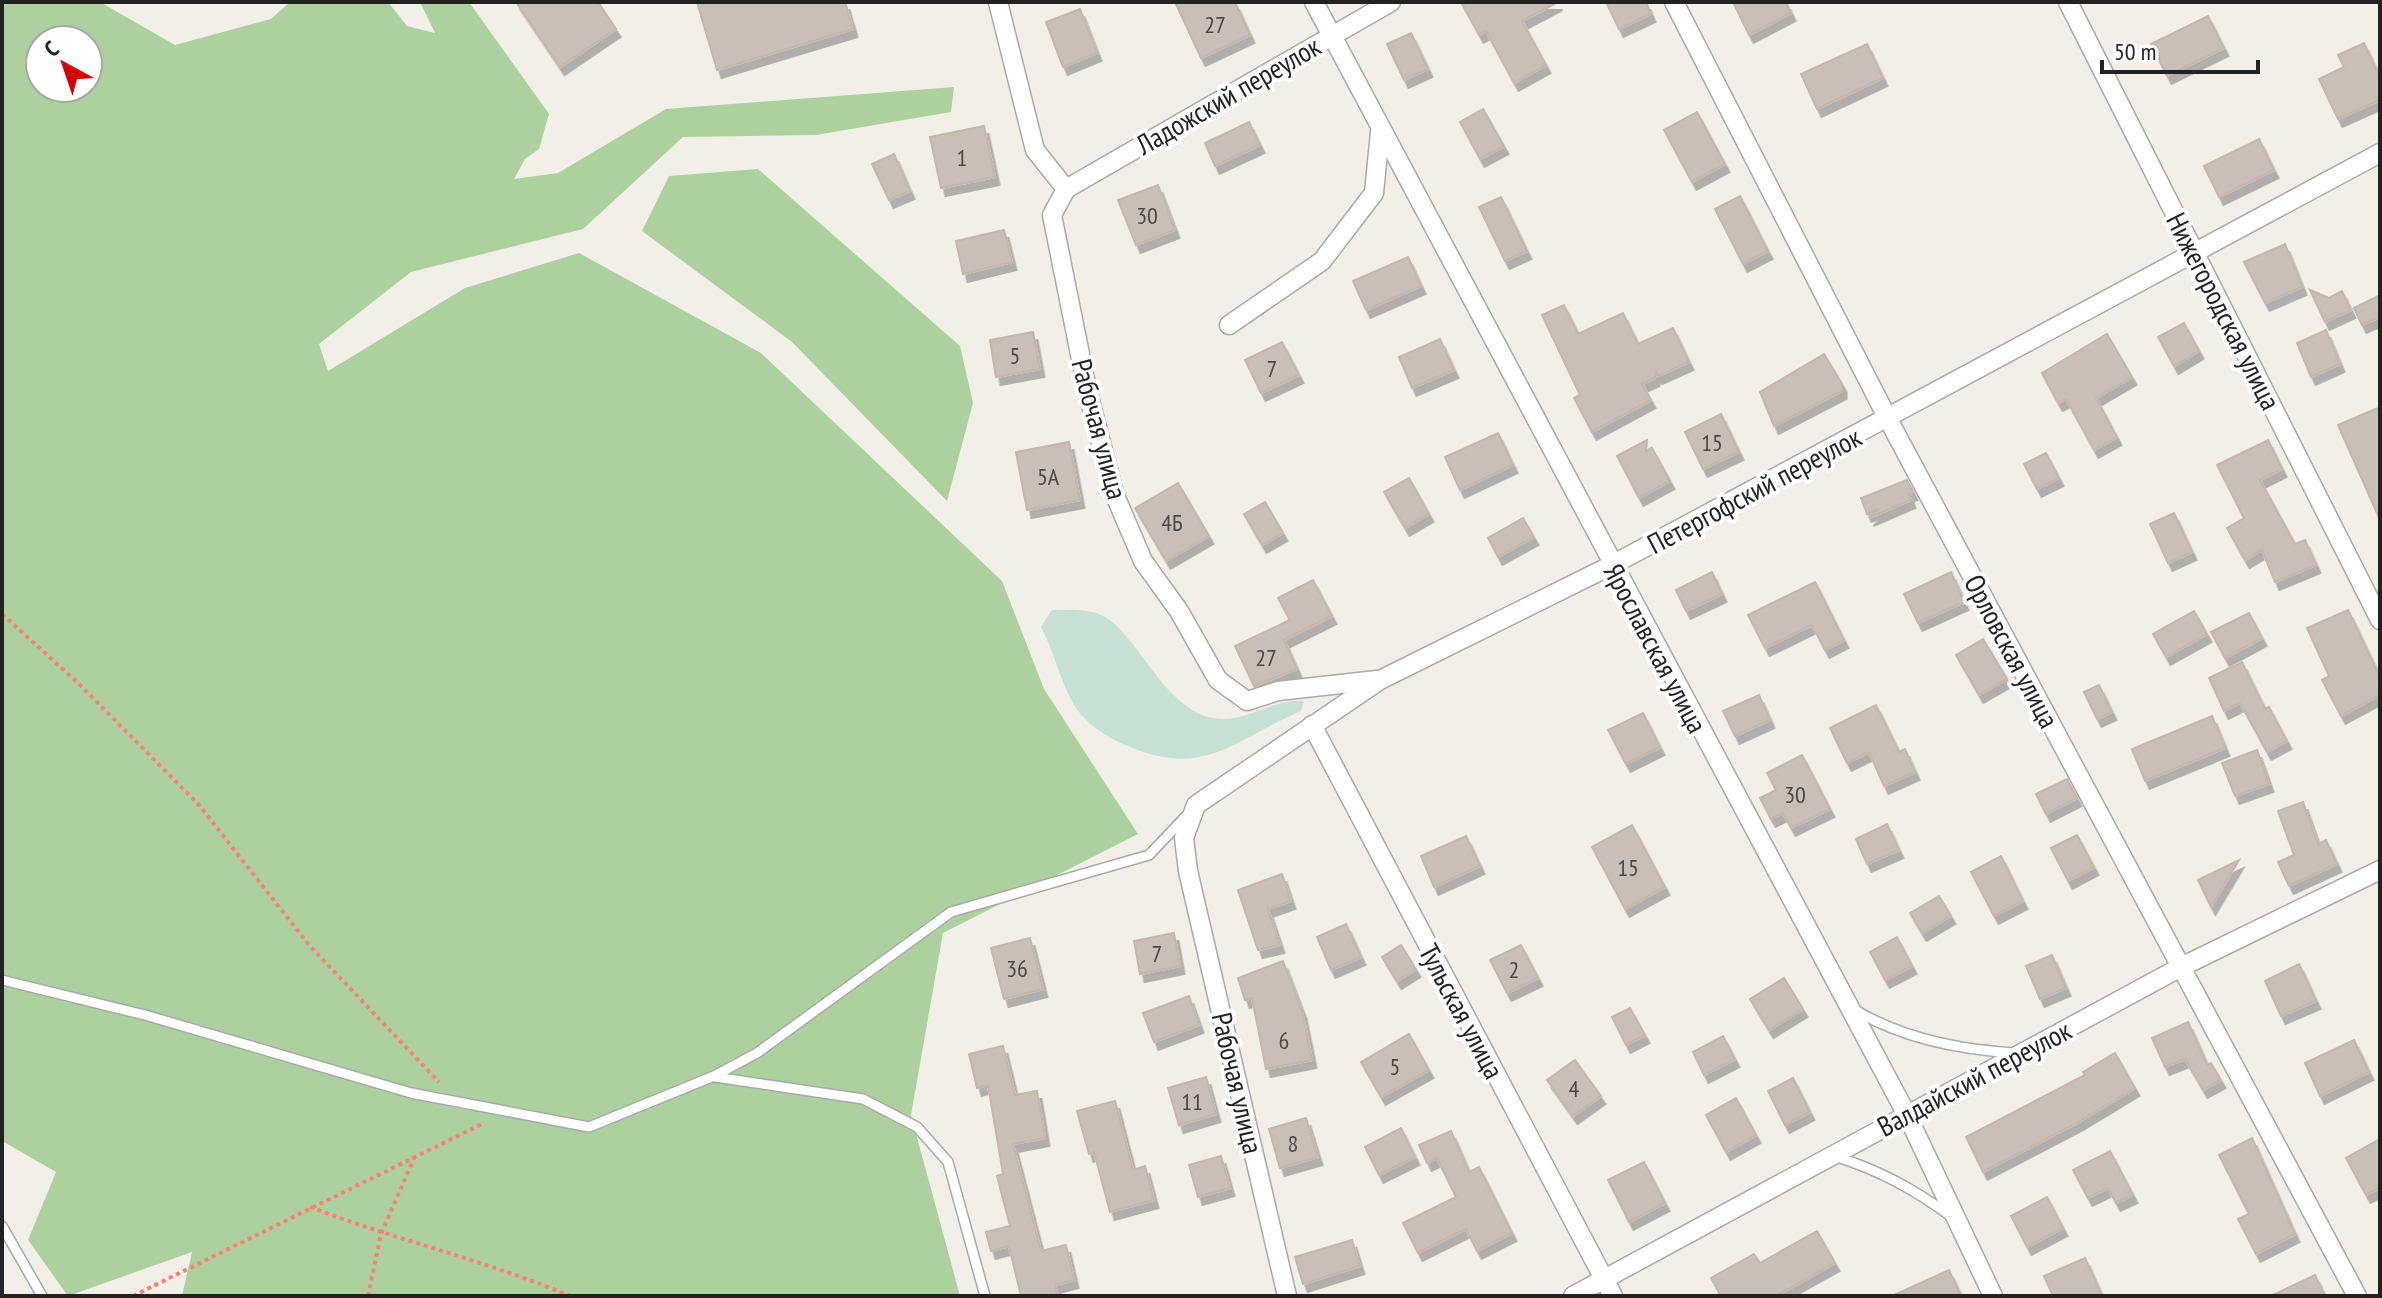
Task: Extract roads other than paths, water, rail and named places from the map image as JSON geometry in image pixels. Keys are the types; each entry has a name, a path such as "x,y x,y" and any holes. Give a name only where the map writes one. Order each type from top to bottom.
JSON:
{"street":[{"path":"998,2 1035,150 1066,189"},
{"name":"Ярославская улица","path":"1314,2 1380,132 1907,1115 1993,1296"},
{"name":"Ладожский переулок","path":"1066,189 1391,2"},
{"name":"Орловская улица","path":"1674,2 1888,419 2357,1296"},
{"name":"Нижегородская улица","path":"2068,2 2380,620"},
{"path":"1229,325 1322,261 1374,193 1380,132"},
{"name":"Петергофский переулок","path":"1196,805 1380,680 1612,565 1888,419 2194,250 2380,153"},
{"name":"Рабочая улица","path":"1066,189 1052,215 1087,389 1114,493 1143,561 1179,611 1218,680 1247,701 1278,691 1380,680"},
{"name":"Тульская улица","path":"1312,725 1613,1296"},
{"name":"Рабочая улица","path":"1196,805 1184,838 1188,871 1287,1296"},
{"name":"Валдайский переулок","path":"1573,1296 2181,967 2380,870"}],"lane":[{"path":"2,980 145,1015 411,1093 589,1127 714,1076 757,1053 951,912 1149,855 1196,805"},
{"path":"1849,1006 1880,1025 1972,1051 2020,1053"},
{"path":"714,1076 863,1099 917,1127 948,1162 985,1296"},
{"path":"1831,1155 1914,1189 1957,1221"},
{"path":"2,1226 42,1296"}]}
